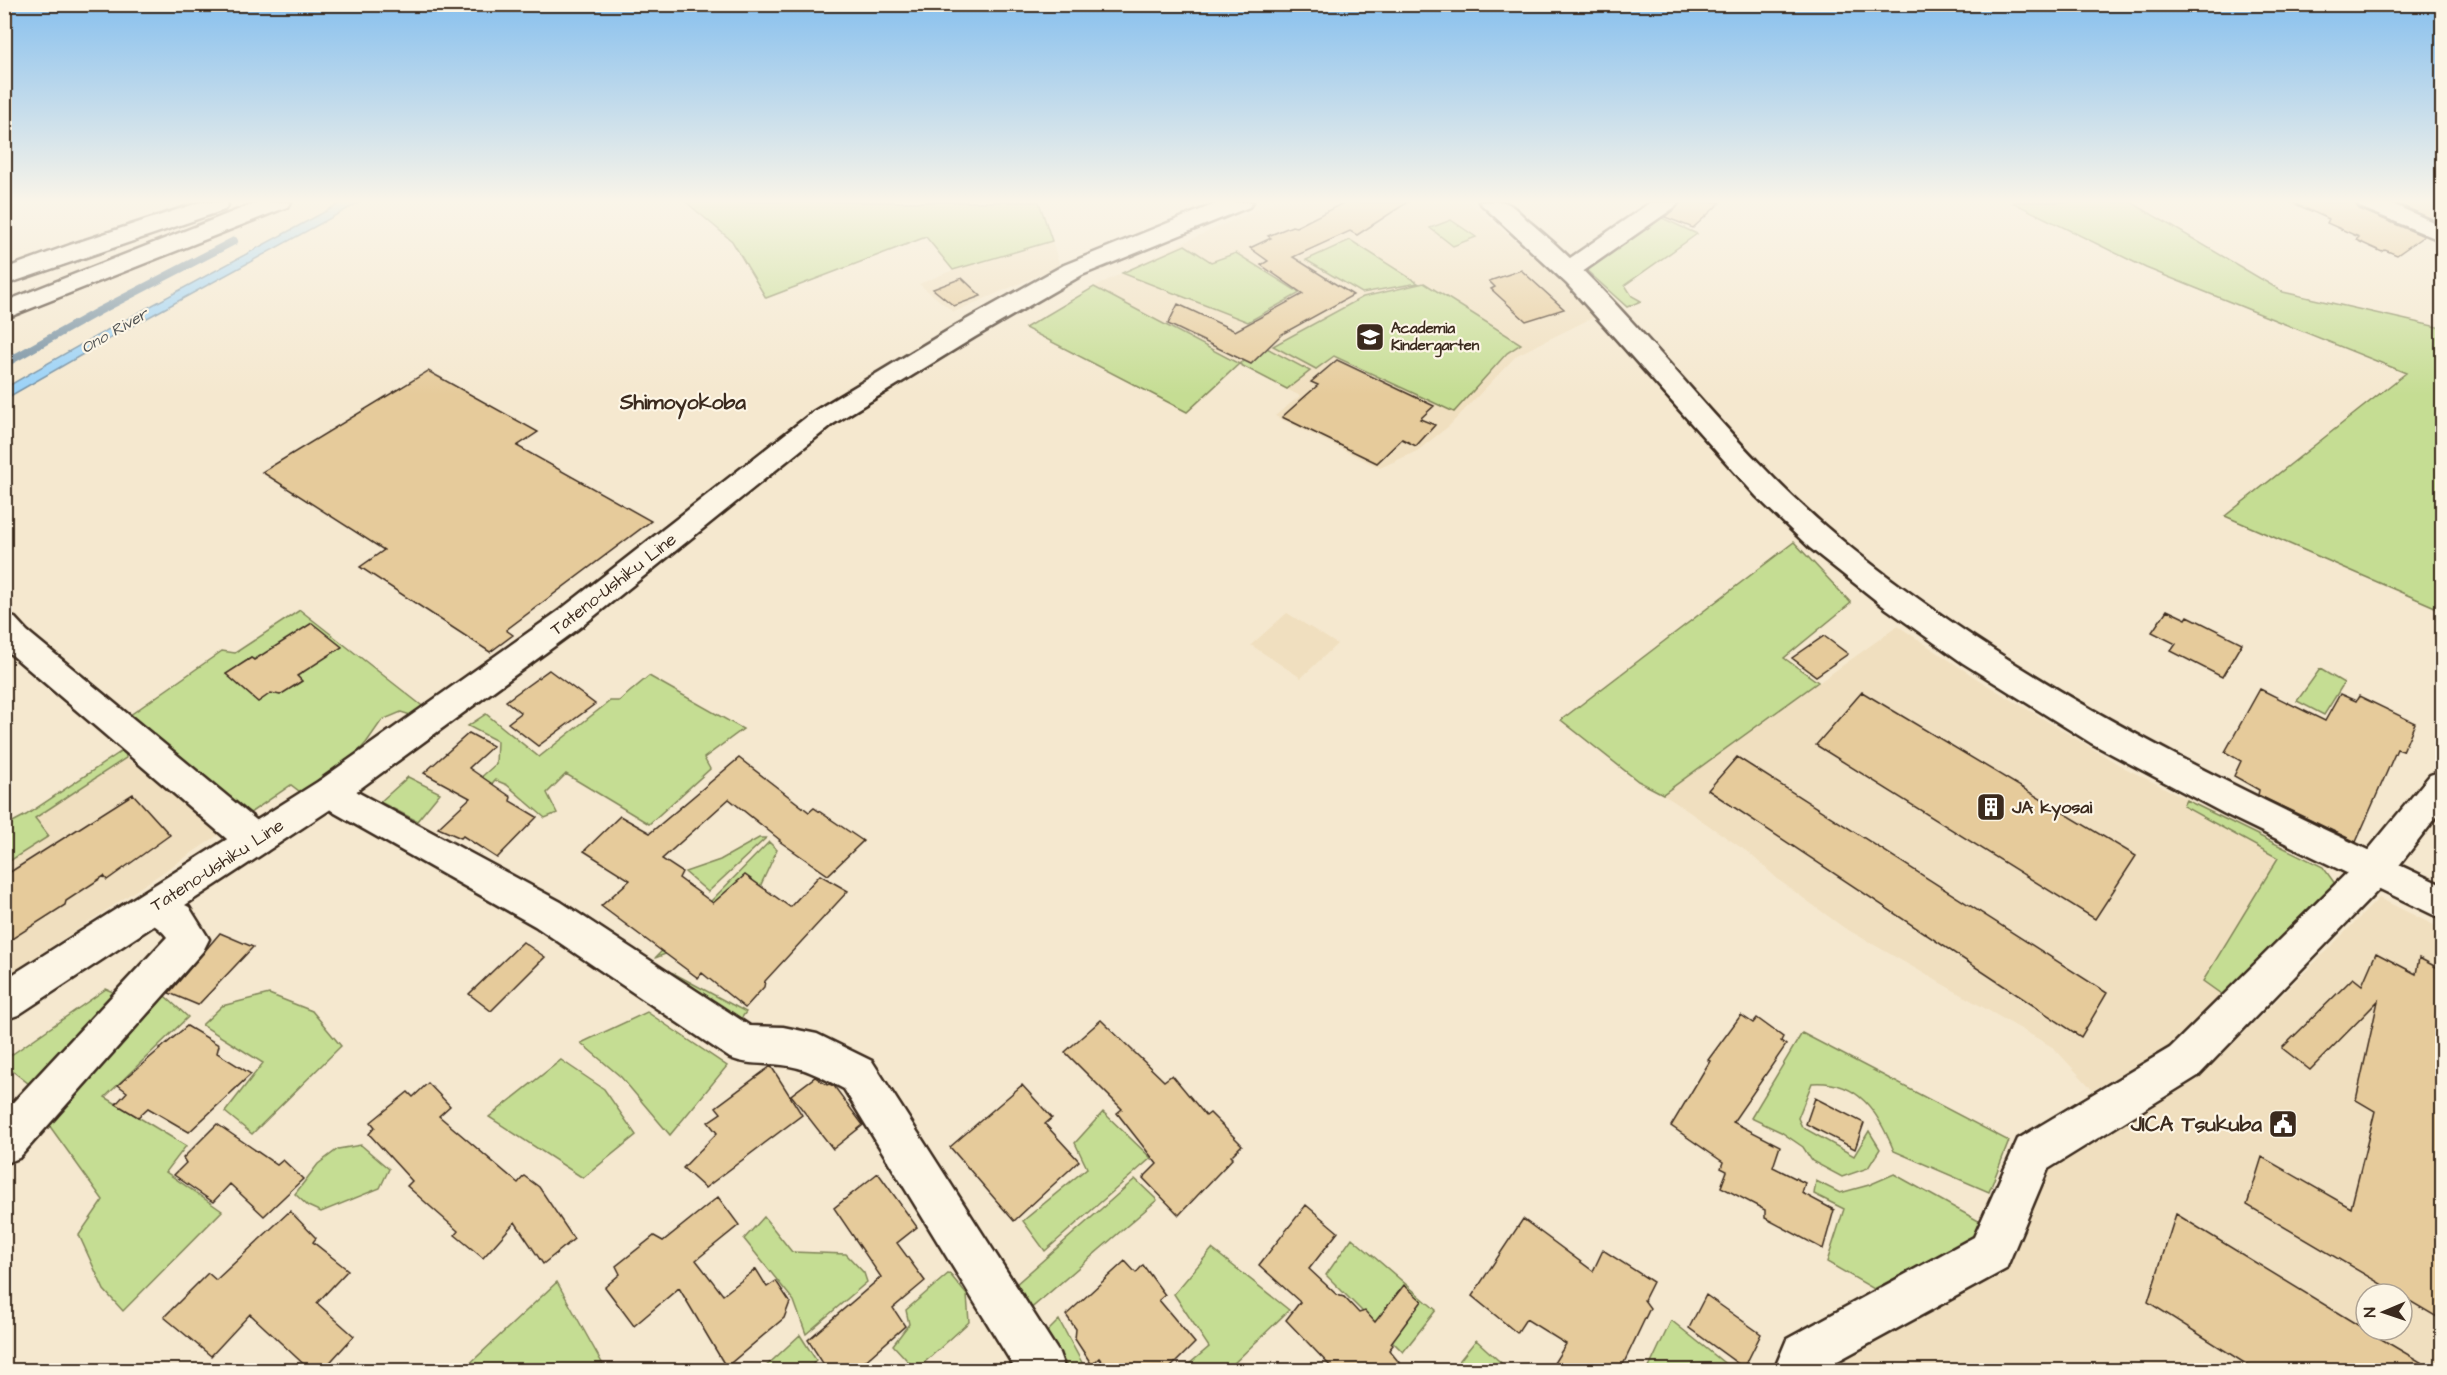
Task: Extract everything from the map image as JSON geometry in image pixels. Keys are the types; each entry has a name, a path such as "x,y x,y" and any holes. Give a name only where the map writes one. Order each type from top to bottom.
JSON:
{"main road":[{"path":"4,278 36,266"},
{"path":"4,289 67,266"},
{"path":"4,311 102,266"},
{"path":"4,323 139,266"},
{"name":"Tateno-Ushiku Line","path":"4,1002 331,790 571,618 823,418 986,318 1082,266"},
{"path":"1565,266 1734,457 1809,530 1867,579 1984,662 2069,714 2165,768 2442,903"},
{"path":"1569,270 1575,266"},
{"path":"4,626 16,640 254,840"},
{"path":"1797,1371 1803,1355 1990,1253 2033,1154 2184,1062 2374,870 2442,785"},
{"path":"331,790 347,803 548,914 744,1045 783,1046 818,1053 858,1075 1042,1371"},
{"path":"4,1143 190,939 176,919 154,906"}],"shaded area":[{"path":"966,266 1060,266 954,312 919,284"},
{"name":"Academia Kindergarten","path":"1136,266 1546,266 1596,316 1517,355 1449,426 1417,451 1380,468 1275,416 1300,396 1094,287"},
{"path":"1287,613 1337,644 1301,678 1251,645"},
{"path":"1898,626 1979,680 2123,767 2323,867 2338,888 2175,1044 2093,1090 2054,1048 1843,927 1780,881 1749,853 1663,794"},
{"path":"126,758 226,830 5,978 5,864 49,836 35,818"},
{"name":"JICA Tsukuba","path":"2379,898 2442,929 2442,1370 1820,1370 2009,1268 2047,1171 2201,1076"}],"green space":[{"path":"747,266 849,266 766,298"},
{"path":"950,266 966,266 953,270"},
{"path":"1137,266 1257,266 1300,293 1248,322 1122,273"},
{"path":"1316,266 1391,266 1418,283 1362,293"},
{"path":"1652,266 1625,285 1632,296 1641,301 1627,307 1584,268"},
{"path":"2142,266 2239,266 2283,292 2442,328 2442,610 2225,516 2406,373"},
{"path":"1424,283 1521,344 1507,353 1454,412 1334,356 1316,369 1273,346 1363,297"},
{"path":"1094,287 1239,364 1187,412 1025,328"},
{"path":"1265,347 1310,371 1287,389 1239,364"},
{"path":"1794,542 1851,603 1784,658 1818,682 1663,794 1638,781 1561,720"},
{"path":"300,610 430,712 423,719 401,712 382,720 366,743 333,779 307,797 291,785 247,815 123,720 222,651 235,653","holes":["251,658 297,676 302,681 280,695 226,674"]},
{"path":"2320,669 2344,683 2324,715 2297,701"},
{"path":"649,676 743,729 704,758 710,769 649,824 566,774 547,793 557,813 545,818 507,785 495,780 488,788 470,787 496,764 497,741 468,726 486,714 539,757 610,701 619,701"},
{"path":"125,749 126,758 35,818 49,836 5,864 5,826 26,815"},
{"path":"408,777 440,793 417,821 380,802"},
{"path":"2186,800 2323,867 2338,888 2224,996 2203,981 2278,858 2183,806"},
{"path":"759,838 766,838 708,892 685,872 720,860"},
{"path":"769,842 777,850 758,891 673,951 655,958"},
{"path":"673,973 746,1012 740,1020 677,986"},
{"path":"156,988 188,1017 105,1097 186,1146 166,1172 222,1211 123,1311 104,1290 79,1235 103,1200 41,1114"},
{"path":"106,989 125,997 33,1087 5,1065 4,1060"},
{"path":"269,994 312,1011 341,1046 252,1134 225,1112 263,1063 202,1025 222,1006"},
{"path":"647,1012 727,1066 670,1135 621,1077 581,1043"},
{"path":"1802,1033 2009,1141 1989,1192 1894,1151 1881,1124 1865,1101 1842,1087 1828,1083 1812,1083 1798,1118 1802,1127 1854,1156 1869,1131 1880,1149 1868,1168 1842,1177 1812,1161 1803,1147 1781,1132 1751,1118"},
{"path":"561,1060 604,1089 636,1135 583,1178 489,1117"},
{"path":"1103,1112 1151,1158 1045,1251 1023,1221 1087,1168 1075,1143"},
{"path":"361,1145 389,1169 380,1188 321,1212 308,1206 295,1194 318,1164 338,1149"},
{"path":"1894,1174 1984,1224 1971,1239 1874,1289 1827,1262 1844,1209 1814,1194 1816,1181 1840,1193 1869,1185"},
{"path":"1135,1179 1157,1200 1028,1311 1014,1286"},
{"path":"764,1217 792,1252 846,1254 864,1273 867,1282 806,1334 794,1301 744,1239"},
{"path":"1352,1238 1436,1310 1403,1352 1326,1275"},
{"path":"1212,1249 1289,1310 1227,1370 1182,1370 1209,1347 1174,1294"},
{"path":"949,1273 967,1295 969,1322 916,1370 893,1345 909,1324 906,1310"},
{"path":"557,1282 606,1370 463,1370"},
{"path":"1059,1320 1086,1370 1070,1370 1046,1333"},
{"path":"1672,1321 1733,1370 1648,1370"},
{"path":"800,1335 816,1360 808,1370 762,1370"},
{"path":"1476,1340 1509,1370 1452,1370"}],"water":[{"name":"Ono River","path":"225,266 242,266 5,399 5,388"}],"building":[{"path":"1263,266 1307,266 1353,295 1282,334 1251,364 1168,324 1178,304 1235,331 1303,294"},
{"path":"1521,270 1564,309 1526,321 1491,289 1495,287 1489,281"},
{"path":"962,278 981,296 954,306 933,289"},
{"path":"1337,360 1434,406 1420,419 1435,425 1416,446 1402,439 1377,463 1282,417 1318,385 1311,382"},
{"path":"428,371 538,432 517,446 651,521 506,630 513,635 490,652 360,567 384,550 262,472"},
{"path":"2167,610 2186,619 2188,616 2242,643 2222,677 2171,651 2176,644 2152,632"},
{"path":"312,623 342,647 297,676 302,681 280,695 271,693 258,702 226,674 251,658 254,660"},
{"path":"1824,636 1848,654 1816,676 1792,658"},
{"path":"549,670 595,704 538,746 508,723 521,713 506,701"},
{"path":"2260,689 2325,721 2340,694 2356,701 2359,696 2415,723 2403,751 2397,749 2356,842 2258,795 2259,790 2234,776 2241,761 2225,752"},
{"name":"JA kyosai","path":"1862,692 2136,856 2095,919 1816,745"},
{"path":"469,733 493,746 469,768 511,797 510,801 537,817 497,858 463,836 461,838 438,828 470,798 424,773"},
{"path":"1737,757 2107,993 2081,1037 1708,790"},
{"path":"739,758 809,812 814,808 863,841 828,875 779,841 729,799 662,859 682,872 679,878 713,903 745,875 790,907 820,875 848,891 765,981 764,987 745,1008 702,973 698,978 601,906 630,880 584,851 620,816 650,833"},
{"path":"133,794 170,835 107,880 104,876 66,901 65,905 4,944 4,876"},
{"path":"220,933 253,947 198,1005 169,993"},
{"path":"523,942 545,957 491,1011 469,994"},
{"path":"2376,953 2416,974 2419,958 2442,970 2442,1320 2414,1303 2414,1282 2378,1282 2247,1205 2262,1157 2351,1208 2375,1111 2356,1100 2378,1001 2310,1070 2282,1048 2353,978 2362,985"},
{"path":"1741,1015 1753,1023 1757,1018 1783,1037 1781,1041 1786,1045 1733,1122 1780,1146 1773,1167 1805,1183 1802,1193 1834,1210 1823,1249 1765,1218 1765,1210 1721,1187 1727,1171 1721,1168 1723,1162 1671,1126 1710,1061 1708,1060"},
{"path":"1101,1020 1164,1081 1172,1075 1206,1116 1210,1113 1242,1145 1231,1156 1233,1158 1179,1215 1143,1178 1157,1164 1117,1113 1122,1109 1065,1052"},
{"path":"187,1026 219,1045 217,1053 251,1074 189,1132 148,1108 138,1117 116,1104 127,1092 118,1085"},
{"path":"771,1066 802,1115 705,1188 683,1168 717,1133 708,1122 721,1113 716,1107"},
{"path":"815,1077 827,1085 834,1086 863,1125 833,1149 791,1095"},
{"path":"428,1083 450,1106 439,1116 518,1183 524,1176 539,1187 574,1239 543,1264 515,1222 483,1258 455,1235 458,1231 407,1186 412,1181 369,1134 375,1127 371,1122 408,1092 413,1097"},
{"path":"1022,1085 1052,1118 1045,1124 1079,1161 1014,1221 950,1147"},
{"path":"1815,1098 1864,1123 1855,1149 1806,1124"},
{"path":"217,1124 277,1165 283,1160 303,1179 264,1216 230,1184 213,1202 174,1175 186,1163 183,1158"},
{"path":"878,1173 917,1227 897,1243 925,1281 893,1308 905,1326 854,1371 828,1371 808,1340 881,1277 834,1208"},
{"path":"718,1197 739,1225 696,1260 723,1295 756,1269 767,1287 776,1281 790,1302 784,1318 726,1367 679,1288 634,1326 605,1287 620,1274 616,1266 654,1236 663,1241"},
{"path":"1306,1205 1338,1232 1309,1269 1337,1295 1344,1297 1359,1313 1365,1311 1375,1322 1404,1285 1422,1301 1391,1343 1393,1345 1389,1350 1406,1371 1335,1371 1286,1320 1300,1302 1259,1265"},
{"path":"290,1211 316,1238 313,1242 348,1270 317,1303 354,1336 322,1371 311,1371 250,1314 211,1356 164,1317 208,1273 216,1280"},
{"path":"2176,1214 2354,1323 2354,1342 2386,1342 2436,1371 2257,1371 2148,1302"},
{"path":"1523,1219 1593,1271 1603,1250 1653,1282 1644,1300 1650,1308 1620,1371 1549,1371 1566,1344 1526,1319 1517,1333 1472,1296"},
{"path":"1125,1261 1136,1273 1143,1265 1165,1295 1159,1300 1195,1343 1167,1371 1109,1371 1099,1358 1092,1365 1075,1339 1076,1329 1066,1315"},
{"path":"1706,1295 1761,1334 1744,1368 1689,1328"}],"waterway":[{"path":"4,364 185,266"}],"place":[{"name":"Academia Kindergarten","path":"1370,337"},
{"name":"JA kyosai","path":"1991,807"},
{"name":"JICA Tsukuba","path":"2283,1124"}],"district":[{"name":"Shimoyokoba","path":"683,402"}]}
